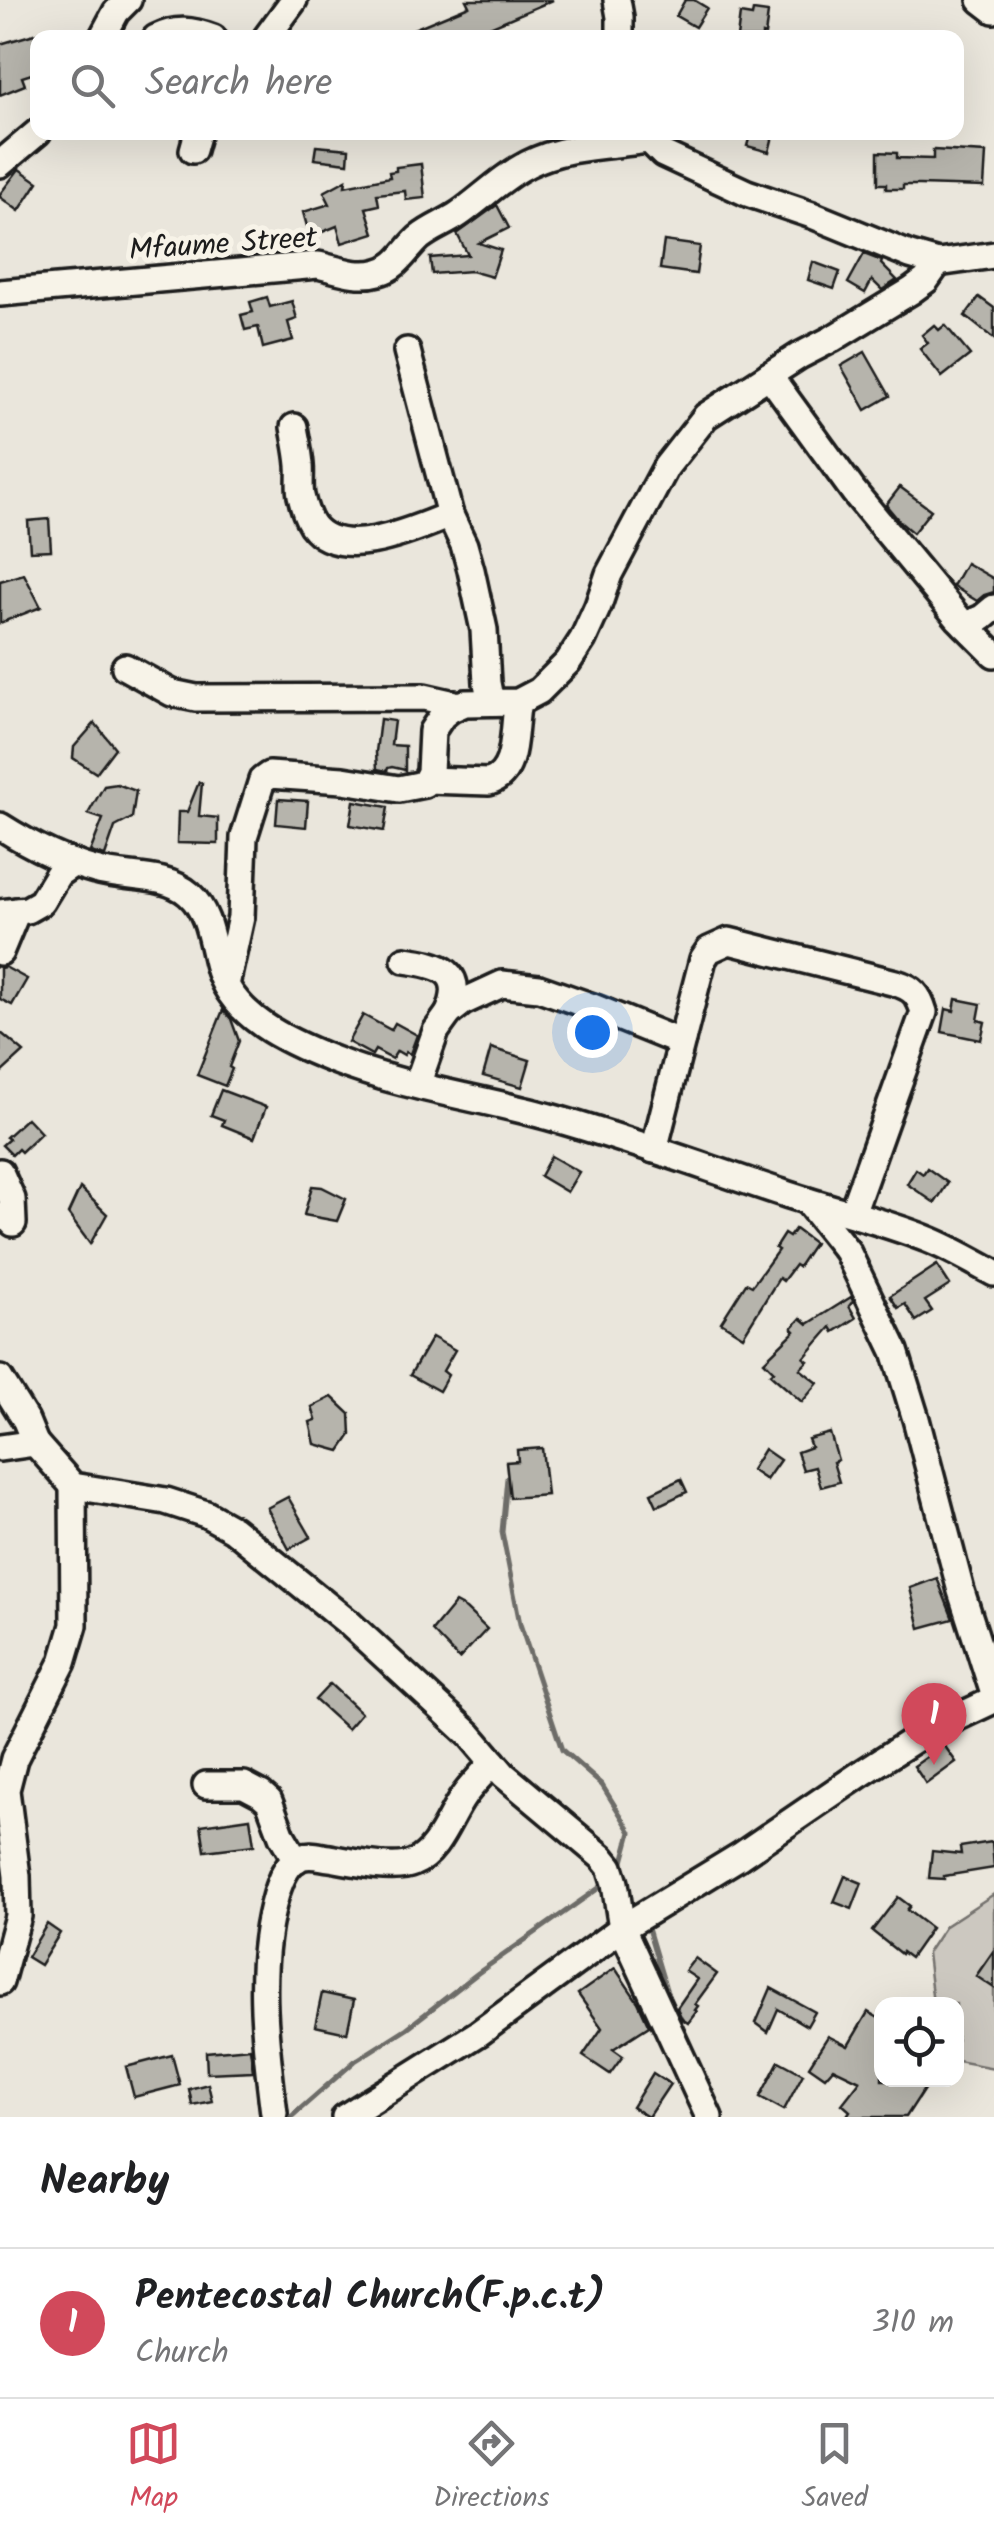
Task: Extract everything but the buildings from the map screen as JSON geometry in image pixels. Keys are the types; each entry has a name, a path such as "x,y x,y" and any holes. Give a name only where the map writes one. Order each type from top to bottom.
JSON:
{"street":[{"path":"106,30 128,0"},
{"path":"272,30 294,0"},
{"path":"617,0 622,30"},
{"path":"981,0 994,10"},
{"path":"0,164 30,139"},
{"name":"Mfaume Street","path":"0,293 318,265 358,276 380,272 396,265 429,230 459,214 528,164 564,151 623,140"},
{"path":"651,140 663,154 747,193 910,255 938,263 994,255"},
{"path":"226,985 241,917 244,837 262,780 269,775 344,780 399,790 424,784 430,772 432,731 442,716 465,703 506,702 538,691 568,662 583,639 609,574 666,467 706,416 911,291 926,280 938,263"},
{"path":"407,351 450,515 471,570 484,630 489,694 506,702"},
{"path":"769,375 854,492 994,654"},
{"path":"294,427 300,492 310,522 322,534 336,541 361,542 398,534 450,515"},
{"path":"966,625 994,608"},
{"path":"125,667 172,694 196,698 424,698 459,706"},
{"path":"426,780 498,780 507,769 506,702"},
{"path":"0,826 74,863 102,872 163,881 190,895 209,924 218,968 226,985 256,1022 291,1042 337,1062 547,1117 852,1213 927,1239 994,1273"},
{"path":"0,952 8,912 27,910 41,902 58,874 74,863"},
{"path":"654,1150 703,960 709,950 730,941 910,987 924,1012 852,1213"},
{"path":"405,960 433,965 449,974 456,987 417,1085"},
{"path":"448,1013 502,984 539,988 682,1040"},
{"path":"0,1172 12,1199 13,1222"},
{"path":"345,2117 479,2032 622,1928 740,1856 926,1732 994,1697 960,1592 895,1351 846,1251 807,1200"},
{"path":"0,1379 26,1421 14,1442 73,1486 166,1501 233,1528 350,1624 470,1735 504,1775 602,1856 615,1883 622,1928 709,2117"},
{"path":"0,1982 18,1916 6,1790 14,1759 63,1662 74,1625 73,1486"},
{"path":"274,2113 264,1953 280,1880 296,1860 314,1854 376,1865 413,1863 427,1854 462,1799 493,1762"},
{"path":"206,1785 244,1786 261,1794 269,1802 296,1860"}],"shaded area":[{"path":"994,1894 994,2068 964,2062 964,1997 932,1997 927,1953 945,1926"}],"waterway":[{"path":"507,1478 502,1532 520,1624 562,1750 602,1785 631,1832 621,1869"},
{"path":"291,2117 355,2061 407,2028 606,1883"},
{"path":"651,1923 647,1925 671,2006"}],"place":[{"name":"Pentecostal Church(F.p.c.t)","path":"934,1765"}]}
